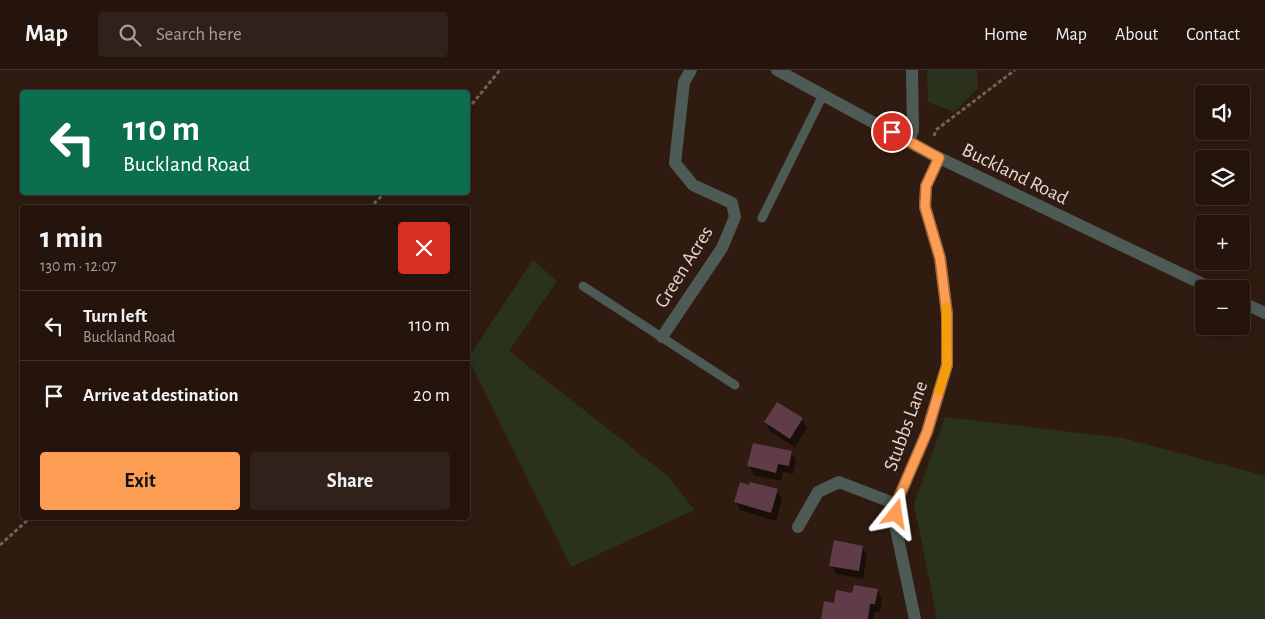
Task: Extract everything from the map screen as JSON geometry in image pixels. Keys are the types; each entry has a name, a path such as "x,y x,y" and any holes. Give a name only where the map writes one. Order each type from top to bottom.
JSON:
{"street":[{"name":"Green Acres","path":"662,336 722,248 735,217 732,203 693,185 675,163 684,82 691,70"},
{"name":"Buckland Road","path":"778,70 935,156 1195,280"},
{"path":"909,141 913,130 912,70"},
{"name":"Stubbs Lane","path":"915,619 895,524 896,504 927,432 947,365 947,314 940,258 925,207 926,186 935,156"},
{"path":"1250,306 1265,313"},
{"path":"798,527 818,492 839,482 896,504"}],"lane":[{"path":"762,218 823,95"},
{"path":"583,286 735,384"}],"path":[{"path":"470,107 500,70"},
{"path":"935,156 936,130 1015,70"},
{"path":"372,205 383,195"},
{"path":"0,545 28,520"}],"green space":[{"path":"927,70 977,70 978,88 954,112 928,102"},
{"path":"533,260 557,281 509,351 669,477 694,510 571,567 470,362 470,355"},
{"path":"945,417 1123,438 1265,476 1265,619 937,619 914,504"}],"building":[{"path":"777,402 803,418 790,439 764,422"},
{"path":"753,443 792,451 789,466 778,464 776,473 747,466"},
{"path":"740,482 749,485 750,482 778,489 771,513 734,502"},
{"path":"834,540 863,546 859,571 829,566"},
{"path":"854,585 878,589 875,604 870,604 868,619 821,619 824,601 834,603 836,590 852,593"}],"slow traffic":[{"path":"939,391 947,365 946,307"}],"route":[{"path":"892,132 939,158 926,186 925,207 940,258 947,314 947,365 927,432 896,504 896,514"}]}
